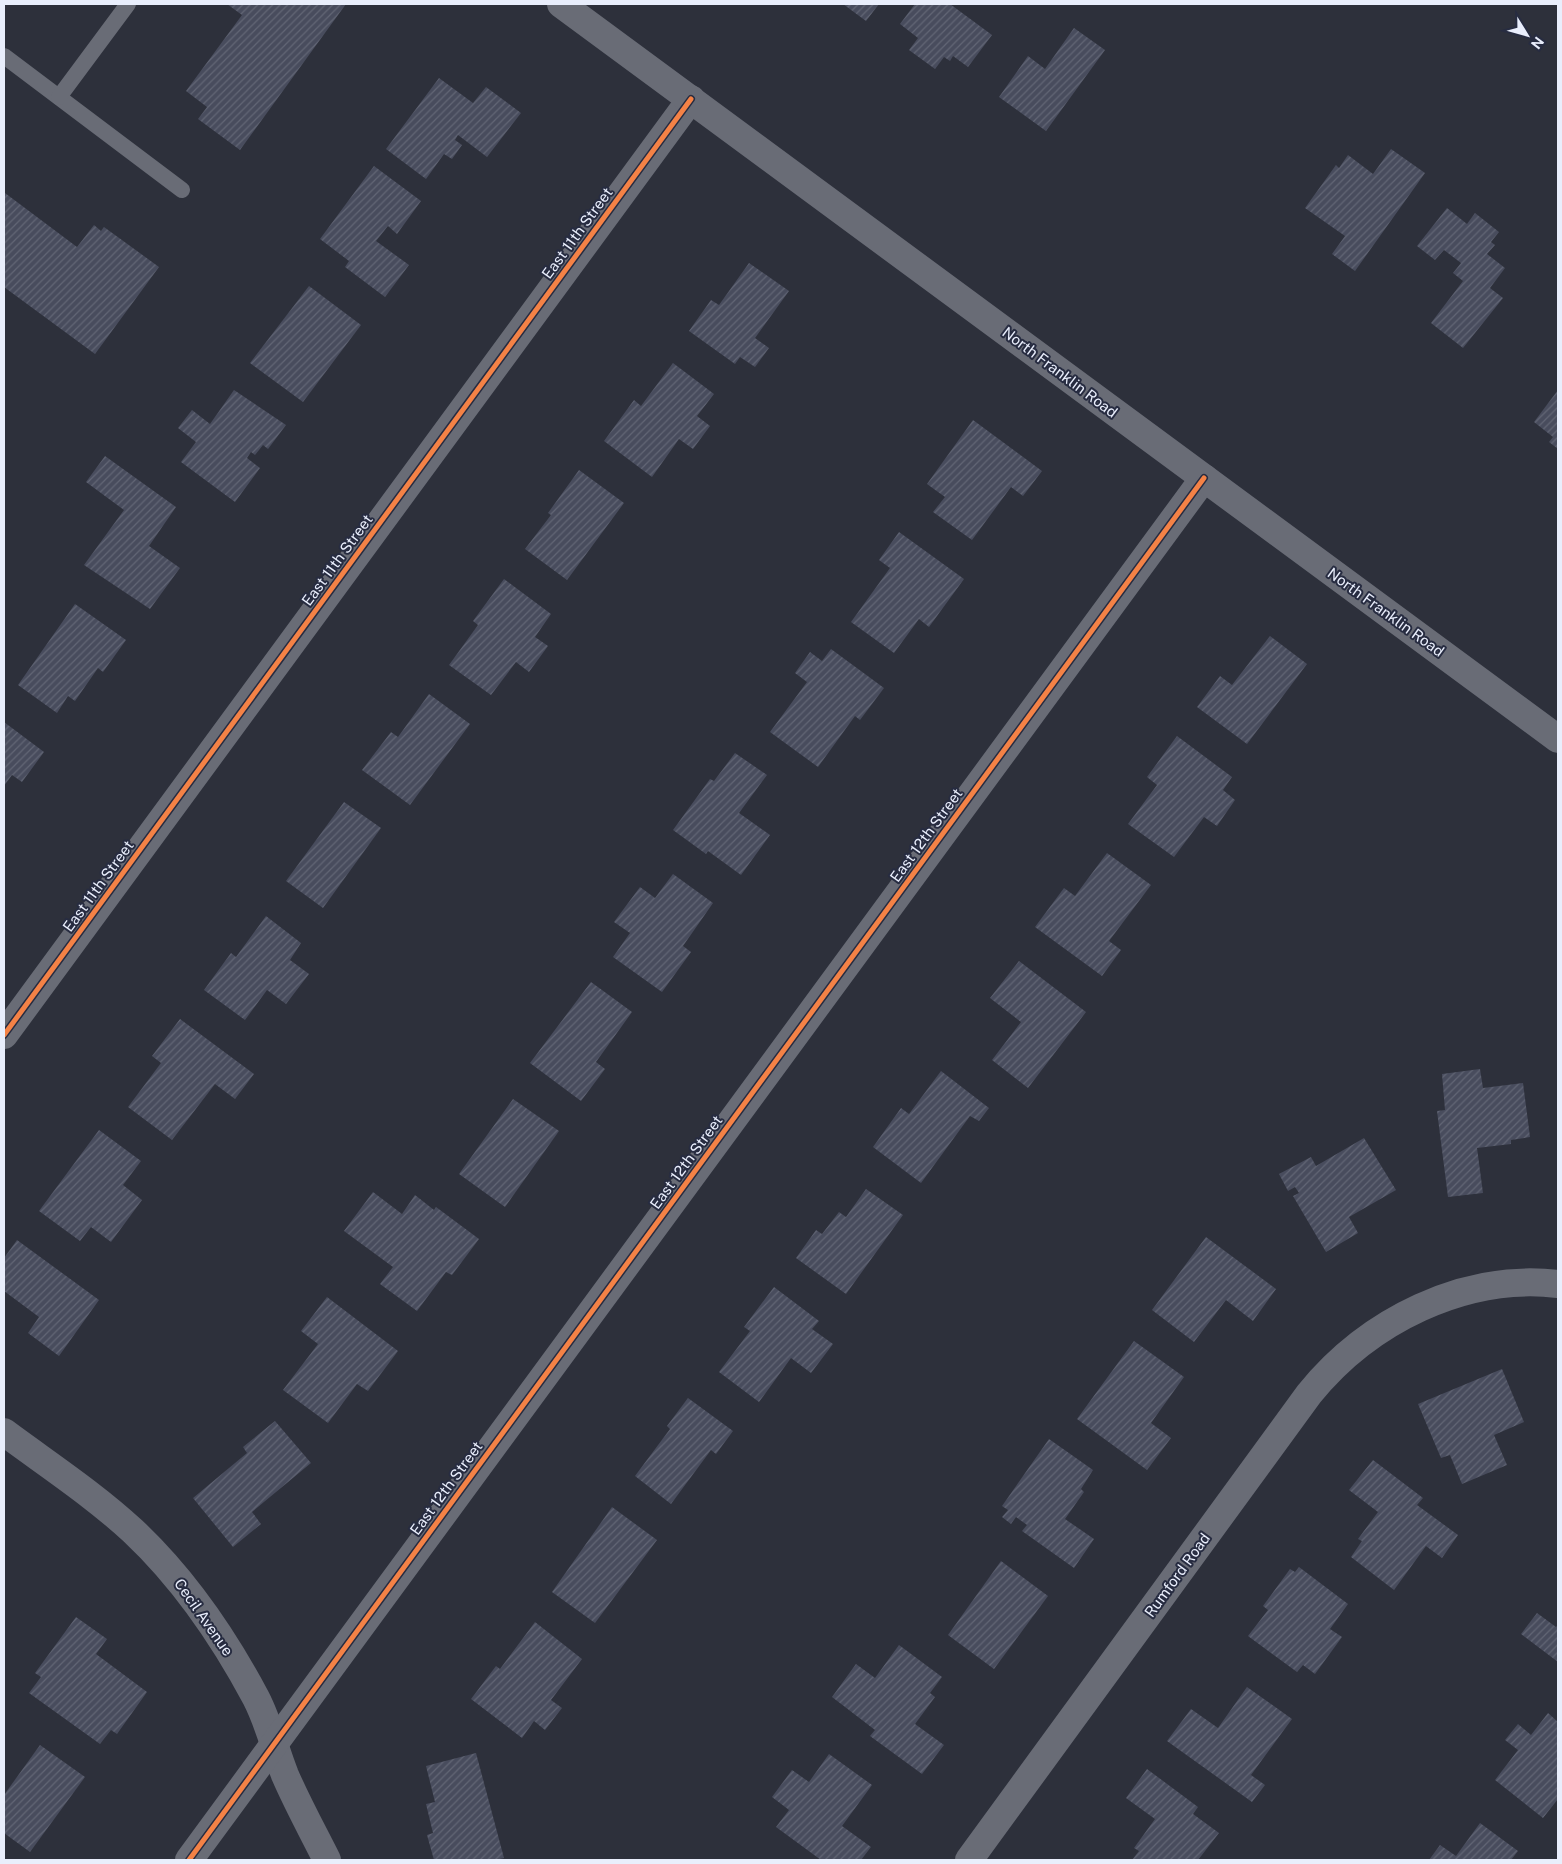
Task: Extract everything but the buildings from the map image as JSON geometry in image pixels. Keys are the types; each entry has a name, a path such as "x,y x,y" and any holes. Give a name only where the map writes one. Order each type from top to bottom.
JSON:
{"street":[{"name":"North Franklin Road","path":"561,4 1558,739"},
{"name":"East 11th Street","path":"4,1035 691,99"},
{"name":"East 12th Street","path":"189,1860 1204,478"},
{"name":"Rumford Road","path":"969,1860 1309,1394 1355,1347 1408,1312 1438,1300 1502,1285 1558,1284"},
{"name":"Cecil Avenue","path":"4,1432 86,1491 134,1532 167,1566 217,1630 256,1699 275,1743 297,1804 327,1860"}],"lane":[{"path":"59,97 128,4"},
{"path":"4,56 182,190"}],"cycle path":[{"path":"4,1035 691,99"},
{"path":"189,1860 1204,478"}]}
